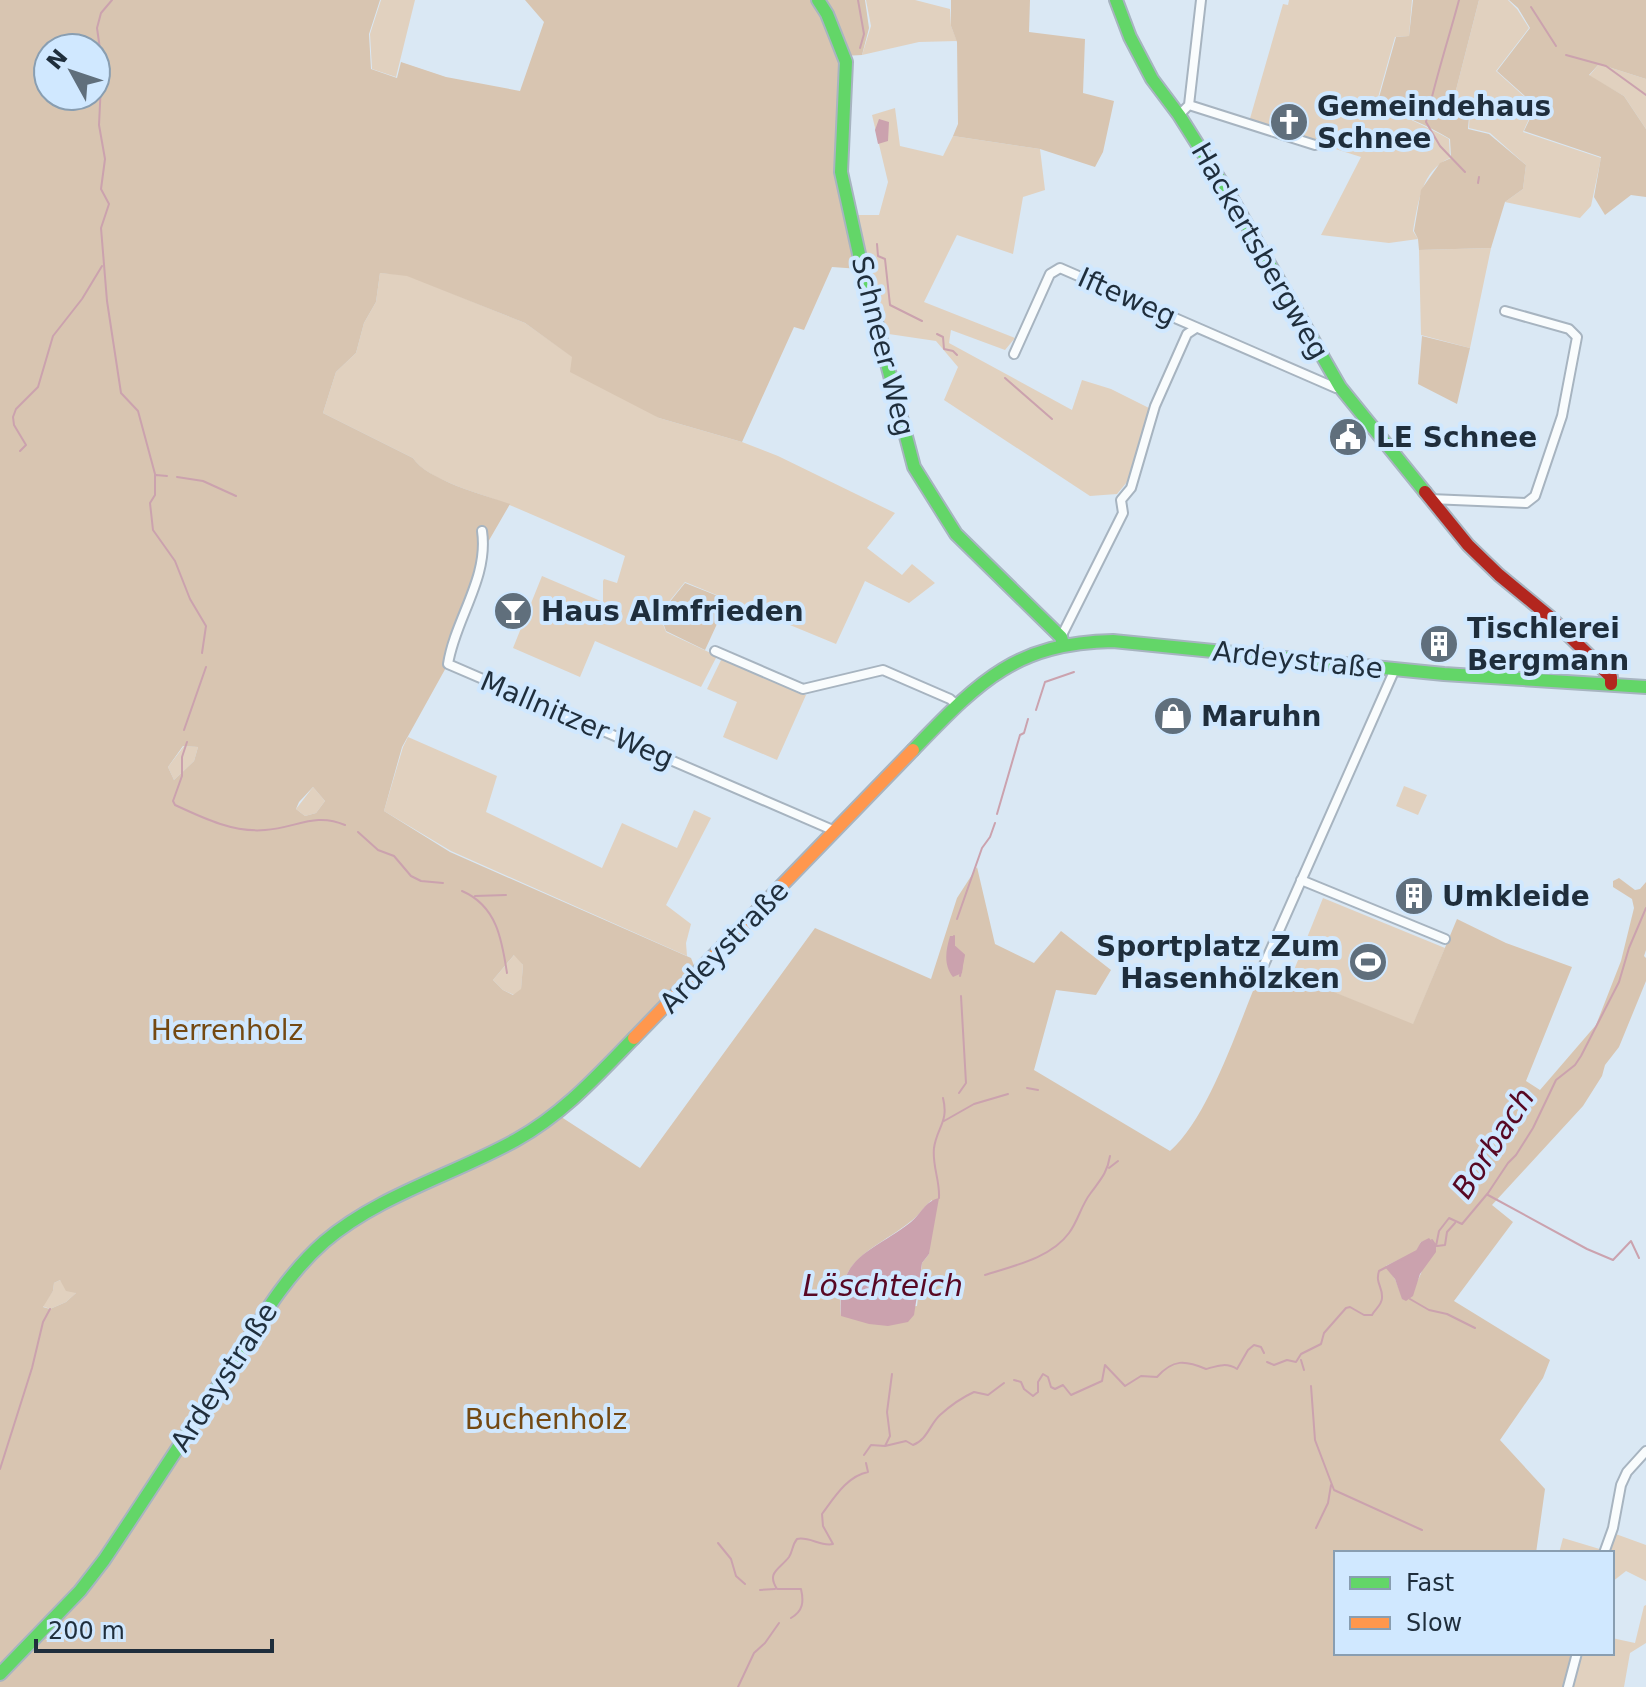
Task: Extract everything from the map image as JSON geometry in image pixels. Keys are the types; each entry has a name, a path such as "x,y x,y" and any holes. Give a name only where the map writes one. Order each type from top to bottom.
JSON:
{"main road":[{"name":"Schneer Weg","path":"818,0 827,14 846,62 841,172 863,272 914,467 956,534 1062,640"},
{"name":"Hackertsbergweg","path":"1116,0 1152,79 1179,115 1252,232 1340,387 1486,564 1550,617 1611,677 1611,684"},
{"name":"Ardeystraße","path":"0,1674 80,1591 104,1560 306,1258 339,1230 373,1209 495,1153 553,1119 957,705 978,684 1004,667 1062,640 1113,641 1395,669 1646,687"}],"street":[{"name":"Hackertsbergweg","path":"1179,115 1189,105 1201,0"},
{"name":"Hackertsbergweg","path":"1189,105 1315,145"},
{"name":"Ifteweg","path":"1014,354 1050,274 1060,268 1196,328"},
{"path":"1430,499 1526,503 1535,496 1562,416 1577,337 1569,329 1505,311"},
{"path":"1062,640 1123,513 1121,500 1131,488 1152,415 1168,377 1187,334 1196,328"},
{"name":"Hackertsbergweg","path":"1196,328 1336,388 1340,387"},
{"name":"Mallnitzer Weg","path":"482,531 484,549 480,570 452,640 448,664 835,831"},
{"path":"715,651 803,689 883,670 950,699 957,705"},
{"path":"1259,976 1395,669"},
{"path":"1301,880 1445,939"},
{"path":"1605,1551 1613,1528 1621,1485 1627,1472 1646,1451"},
{"path":"1568,1687 1576,1655"}],"shaded area":[{"path":"381,0 415,0 396,77 372,69 370,34"},
{"path":"866,0 915,0 950,9 951,26 957,41 919,42 862,55 871,26"},
{"path":"1289,0 1412,0 1409,36 1395,37 1377,101 1449,139 1450,158 1440,163 1422,189 1413,231 1418,239 1389,243 1321,235 1361,157 1249,122 1283,4 1288,5"},
{"path":"1479,0 1508,0 1529,28 1496,71 1535,106 1523,132 1601,158 1591,206 1580,218 1505,202 1523,189 1526,165 1490,133 1469,128 1470,105 1455,94"},
{"path":"1599,64 1646,79 1646,129 1624,96 1589,76"},
{"path":"895,108 900,146 943,156 953,136 1040,149 1045,190 1023,197 1013,254 957,235 924,302 1015,338 1005,350 951,330 949,343 1072,410 1082,380 1111,389 1151,409 1127,482 1117,494 1090,496 944,400 958,367 936,341 882,333 855,215 879,215 888,182 872,115"},
{"path":"1491,248 1470,348 1421,335 1419,250"},
{"path":"380,273 407,275 525,323 659,418 778,456 895,513 867,548 902,575 912,564 935,583 909,603 865,581 836,644 685,582 659,614 666,632 717,656 701,687 595,641 580,677 513,648 542,576 603,602 603,581 617,583 625,556 512,506 444,481 413,458 323,413 336,372 356,353 364,323 376,302"},
{"path":"722,658 806,695 777,760 723,737 737,702 707,689"},
{"path":"408,737 497,776 486,812 602,868 622,823 677,848 694,810 711,818 666,905 691,924 686,943 687,956 451,851 384,811"},
{"path":"184,746 198,747 194,761 174,780 168,767"},
{"path":"1404,786 1427,795 1418,815 1396,806"},
{"path":"313,787 325,801 316,813 305,816 296,809"},
{"name":"Sportplatz Zum Hasenhölzken","path":"1323,898 1445,948 1413,1025 1292,975"},
{"path":"515,954 523,965 521,990 514,995 493,980"},
{"path":"60,1280 76,1293 66,1302 50,1309 42,1306 53,1291 54,1283"},
{"path":"1613,1533 1646,1545 1646,1581 1626,1571 1614,1580 1614,1551 1607,1551"},
{"path":"1563,1538 1603,1550 1603,1551 1560,1551"},
{"path":"1644,1606 1646,1643 1630,1653 1624,1687 1570,1687 1578,1655 1614,1655 1614,1638 1635,1643"}],"green space":[{"path":"0,0 380,0 369,34 371,69 397,78 401,62 446,77 520,91 544,22 525,0 865,0 869,28 862,55 843,56 836,173 860,269 832,267 804,330 794,327 742,442 659,418 570,372 572,357 525,323 407,276 380,273 376,302 364,323 356,353 336,372 323,413 413,458 443,480 510,504 484,549 448,664 402,747 384,811 450,852 691,958 695,968 552,1111 640,1168 815,928 931,979 957,898 977,867 995,944 1034,963 1061,931 1111,970 1096,995 1056,990 1034,1070 1170,1151 1184,1136 1210,1094 1259,976 1292,975 1413,1024 1457,919 1506,943 1572,967 1526,1081 1540,1090 1596,1025 1621,961 1634,908 1632,899 1613,887 1613,881 1619,878 1635,890 1646,882 1646,981 1619,1047 1605,1065 1602,1076 1583,1106 1492,1205 1513,1222 1454,1301 1550,1360 1543,1378 1500,1440 1545,1489 1536,1551 1334,1551 1334,1655 1574,1655 1565,1687 0,1687","holes":["183,746 198,747 194,761 174,780 168,767","313,787 325,801 316,813 305,816 296,809","514,955 523,965 521,989 513,995 493,980","932,1200 929,1254 922,1263 917,1306 841,1316 841,1296 850,1268 870,1249 913,1220","1426,1241 1421,1273 1403,1299 1386,1266 1417,1251 1421,1242","60,1280 66,1291 76,1293 66,1302 50,1309 43,1307 53,1291 54,1283"]},
{"path":"951,0 1030,0 1029,32 1085,39 1083,93 1114,101 1103,152 1095,167 1040,149 953,136 958,124 957,42 951,26"},
{"path":"1413,0 1479,0 1455,94 1470,105 1468,129 1489,134 1526,165 1523,189 1505,202 1491,248 1419,250 1414,231 1421,190 1440,163 1451,158 1450,139 1378,101 1396,37 1409,36"},
{"path":"1509,0 1646,0 1646,79 1599,64 1589,75 1624,96 1646,129 1646,197 1631,195 1605,215 1594,197 1601,157 1524,131 1536,106 1497,71 1530,28"},
{"path":"1422,336 1470,348 1457,404 1418,384"},
{"path":"685,583 728,600 705,650 666,631 660,614"}],"water":[{"path":"879,119 889,122 888,141 878,144 875,130"},
{"path":"950,936 954,936 954,946 964,955 962,973 953,977 947,962"},
{"name":"Löschteich","path":"939,1198 929,1254 922,1263 914,1315 908,1322 888,1326 841,1316 841,1295 851,1267 860,1257 911,1222 930,1202"},
{"path":"1429,1238 1436,1246 1436,1252 1420,1274 1413,1296 1406,1301 1385,1267 1417,1251 1421,1242"}],"waterway":[{"path":"112,0 101,13 97,28 102,63 99,125 105,159 101,189 109,204 101,228 107,301 121,393 138,411 155,474 155,495 150,503 153,530 175,561 190,599 206,626 202,653"},
{"path":"858,0 864,34 860,48"},
{"path":"1459,0 1426,122 1440,146 1465,172"},
{"path":"1531,7 1556,46"},
{"path":"1566,55 1606,66 1646,95"},
{"path":"1478,183 1479,177"},
{"path":"877,244 878,256 885,259 890,305 922,321"},
{"path":"20,451 26,445 14,425 16,409 38,387 53,336 82,299 102,266"},
{"path":"937,334 943,337 944,349 957,355"},
{"path":"1005,378 1052,419"},
{"path":"156,475 167,476"},
{"path":"177,477 203,481 236,496"},
{"path":"184,730 206,667"},
{"name":"Borbach","path":"1036,710 1045,682 1074,672"},
{"name":"Borbach","path":"997,814 1020,735 1024,733 1028,719"},
{"path":"187,742 182,757 182,776 173,801 175,805 219,824 242,829 276,829 315,820 345,825"},
{"name":"Borbach","path":"957,919 982,848 995,823"},
{"path":"358,832 378,850 394,856 411,876 421,881 443,883"},
{"path":"462,891 474,897 496,925 507,973"},
{"path":"475,896 506,895"},
{"name":"Borbach","path":"1432,1240 1436,1246 1439,1231 1449,1218 1462,1224 1488,1193 1533,1128 1556,1080 1581,1056 1619,982 1646,908"},
{"name":"Borbach","path":"954,936 954,946 964,955 960,976"},
{"name":"Borbach","path":"959,1093 966,1083 961,996"},
{"path":"1027,1088 1038,1090"},
{"path":"944,1121 974,1104 1008,1094"},
{"name":"Borbach","path":"939,1198 934,1155 935,1141 945,1113 943,1098"},
{"path":"985,1275 1031,1260 1061,1242 1103,1176 1110,1156"},
{"path":"1109,1168 1118,1161"},
{"path":"1488,1195 1613,1260 1631,1241 1639,1258"},
{"path":"1437,1246 1445,1245 1447,1232 1455,1223"},
{"name":"Borbach","path":"1267,1362 1274,1365 1287,1360 1296,1362 1301,1354 1321,1344 1324,1333 1346,1308 1372,1315 1382,1300 1379,1271 1417,1251 1421,1244"},
{"path":"1410,1299 1475,1328"},
{"path":"0,1469 43,1322 50,1309"},
{"name":"Borbach","path":"1014,1380 1021,1382 1033,1396 1038,1392 1038,1382 1043,1374 1048,1377 1051,1387 1055,1389 1063,1385 1071,1395 1102,1381 1105,1365 1125,1386 1141,1376 1157,1377 1168,1367 1180,1363 1206,1369 1225,1365 1237,1369 1254,1345 1261,1347 1264,1353"},
{"path":"1301,1360 1304,1370"},
{"name":"Borbach","path":"864,1455 871,1445 885,1446 890,1436 887,1412 892,1374"},
{"name":"Borbach","path":"885,1446 906,1441 913,1445 918,1443 940,1415 957,1402 974,1392 988,1395 1004,1383"},
{"path":"1311,1386 1315,1440 1334,1490 1422,1530"},
{"name":"Borbach","path":"791,1618 802,1606 801,1589 777,1589 774,1575 789,1557 797,1539 833,1544 823,1526 822,1514 847,1483 868,1472 866,1463"},
{"path":"1316,1528 1328,1503 1331,1485"},
{"path":"718,1543 731,1559 736,1576 745,1584"},
{"path":"760,1590 775,1589"},
{"name":"Borbach","path":"738,1687 754,1653 779,1623"}],"traffic: fast":[{"path":"818,0 827,14 846,62 841,172 863,272 914,467 956,534 1061,637 1063,644"},
{"path":"1116,0 1130,37 1152,79 1179,115 1232,199 1340,387 1425,492"},
{"path":"913,750 958,705 1000,671 1049,649 1113,641 1444,674 1646,687"},
{"path":"0,1674 80,1591 104,1560 296,1270 324,1242 368,1211 492,1153 533,1129 579,1094 634,1038"}],"traffic: slow":[{"path":"634,1038 913,750"}],"traffic: jam":[{"path":"1425,492 1468,545 1550,617 1611,677 1611,684"}],"place":[{"name":"Gemeindehaus Schnee","path":"1289,122"},
{"name":"LE Schnee","path":"1348,437"},
{"name":"Haus Almfrieden","path":"513,611"},
{"name":"Tischlerei Bergmann","path":"1439,644"},
{"name":"Maruhn","path":"1173,716"},
{"name":"Umkleide","path":"1414,896"},
{"name":"Sportplatz Zum Hasenhölzken","path":"1368,962"}],"park label":[{"name":"Herrenholz","path":"227,1030"},
{"name":"Buchenholz","path":"546,1419"}]}
